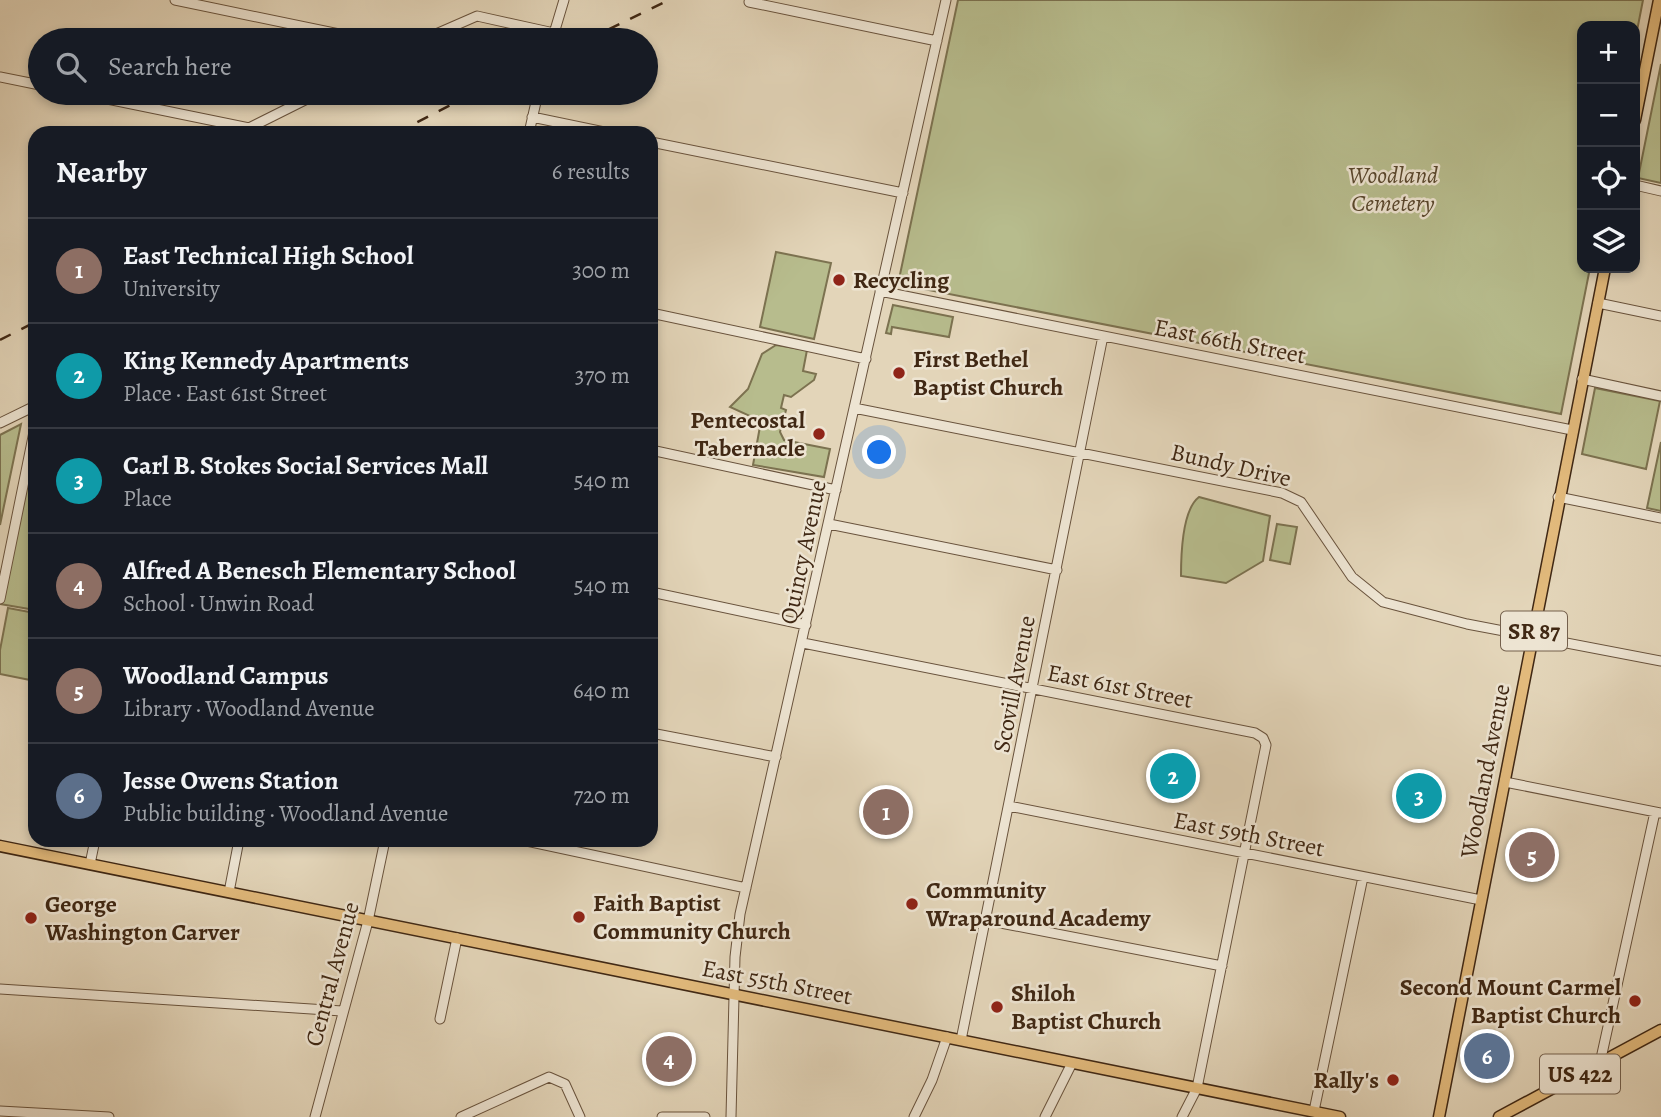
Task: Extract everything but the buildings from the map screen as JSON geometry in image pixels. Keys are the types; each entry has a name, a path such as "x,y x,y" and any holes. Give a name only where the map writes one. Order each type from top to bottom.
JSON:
{"main road":[{"path":"1640,95 1659,0"},
{"name":"Woodland Avenue","path":"1439,1117 1558,497 1604,273"},
{"name":"East 55th Street","path":"0,846 1340,1117"},
{"name":"US 422","path":"1499,1117 1661,1030"}],"street":[{"path":"175,0 310,28"},
{"path":"556,28 564,0"},
{"name":"Quincy Avenue","path":"731,1117 736,935 946,0"},
{"path":"749,2 937,41"},
{"path":"450,28 477,16 520,28"},
{"path":"0,77 28,83"},
{"path":"136,105 238,126"},
{"path":"252,126 295,105"},
{"path":"530,126 535,105"},
{"path":"532,117 575,126"},
{"path":"658,143 903,193"},
{"path":"1640,186 1661,191"},
{"name":"East 66th Street","path":"880,291 1572,430"},
{"path":"1598,303 1661,316"},
{"path":"658,314 866,359"},
{"name":"Scovill Avenue","path":"961,1040 1103,336"},
{"path":"1582,379 1661,396"},
{"name":"Bundy Drive","path":"855,408 1282,493 1301,502 1352,577 1383,602 1433,616 1661,661"},
{"path":"0,423 28,409"},
{"path":"658,452 836,490"},
{"path":"0,599 28,461"},
{"path":"1558,497 1661,518"},
{"path":"829,524 1056,570"},
{"path":"658,593 806,625"},
{"name":"East 61st Street","path":"803,643 1255,733 1263,738 1266,745 1246,852"},
{"path":"658,734 776,757"},
{"path":"1505,782 1658,813 1600,1063"},
{"name":"East 59th Street","path":"1009,806 1481,900"},
{"path":"90,864 94,847"},
{"path":"229,892 238,847"},
{"name":"Central Avenue","path":"315,1117 368,920 384,847"},
{"path":"555,847 746,888"},
{"path":"1182,1117 1197,1088 1246,852"},
{"path":"1314,1111 1363,877"},
{"path":"985,920 1222,966"},
{"path":"440,1019 457,938"},
{"path":"0,989 342,1011"},
{"path":"914,1117 932,1080 947,1037"},
{"path":"1045,1117 1072,1063"},
{"path":"467,1116 549,1077 565,1084 580,1117"},
{"path":"0,1111 109,1117"},
{"path":"662,1117 705,1117"}],"green space":[{"name":"Woodland Cemetery","path":"958,0 1643,0 1639,21 1577,21 1577,273 1589,273 1561,414 898,284"},
{"path":"1661,64 1661,183 1640,178"},
{"path":"776,252 831,263 814,339 760,327"},
{"path":"893,305 953,317 949,337 892,327 891,334 886,333"},
{"path":"776,345 807,350 803,371 816,374 814,380 791,397 784,395 781,408 786,410 780,432 784,440 830,449 824,477 753,465 761,421 730,407 748,389 762,354"},
{"path":"1595,388 1660,401 1646,469 1582,454"},
{"path":"21,424 0,525 0,435"},
{"path":"1661,442 1661,511 1647,508"},
{"path":"28,461 28,609 0,604"},
{"path":"1199,497 1270,516 1263,561 1226,583 1181,576 1186,522 1193,503"},
{"path":"1277,524 1297,527 1290,564 1270,560"},
{"path":"8,608 28,612 28,680 0,674 0,650"}],"railway":[{"path":"612,28 669,0"},
{"path":"410,126 451,105"},
{"path":"0,340 28,326"}],"place":[{"name":"Recycling","path":"839,280"},
{"name":"First Bethel Baptist Church","path":"899,373"},
{"name":"Pentecostal Tabernacle","path":"819,434"},
{"name":"King Kennedy Apartments","path":"1173,776"},
{"name":"Carl B. Stokes Social Services Mall","path":"1419,796"},
{"name":"East Technical High School","path":"886,812"},
{"name":"Woodland Campus","path":"1532,855"},
{"name":"Community Wraparound Academy","path":"912,904"},
{"name":"Faith Baptist Community Church","path":"579,917"},
{"name":"George Washington Carver","path":"31,918"},
{"name":"Second Mount Carmel Baptist Church","path":"1635,1001"},
{"name":"Shiloh Baptist Church","path":"997,1007"},
{"name":"Jesse Owens Station","path":"1487,1056"},
{"name":"Alfred A Benesch Elementary School","path":"669,1059"},
{"name":"Rally's","path":"1393,1080"}]}
